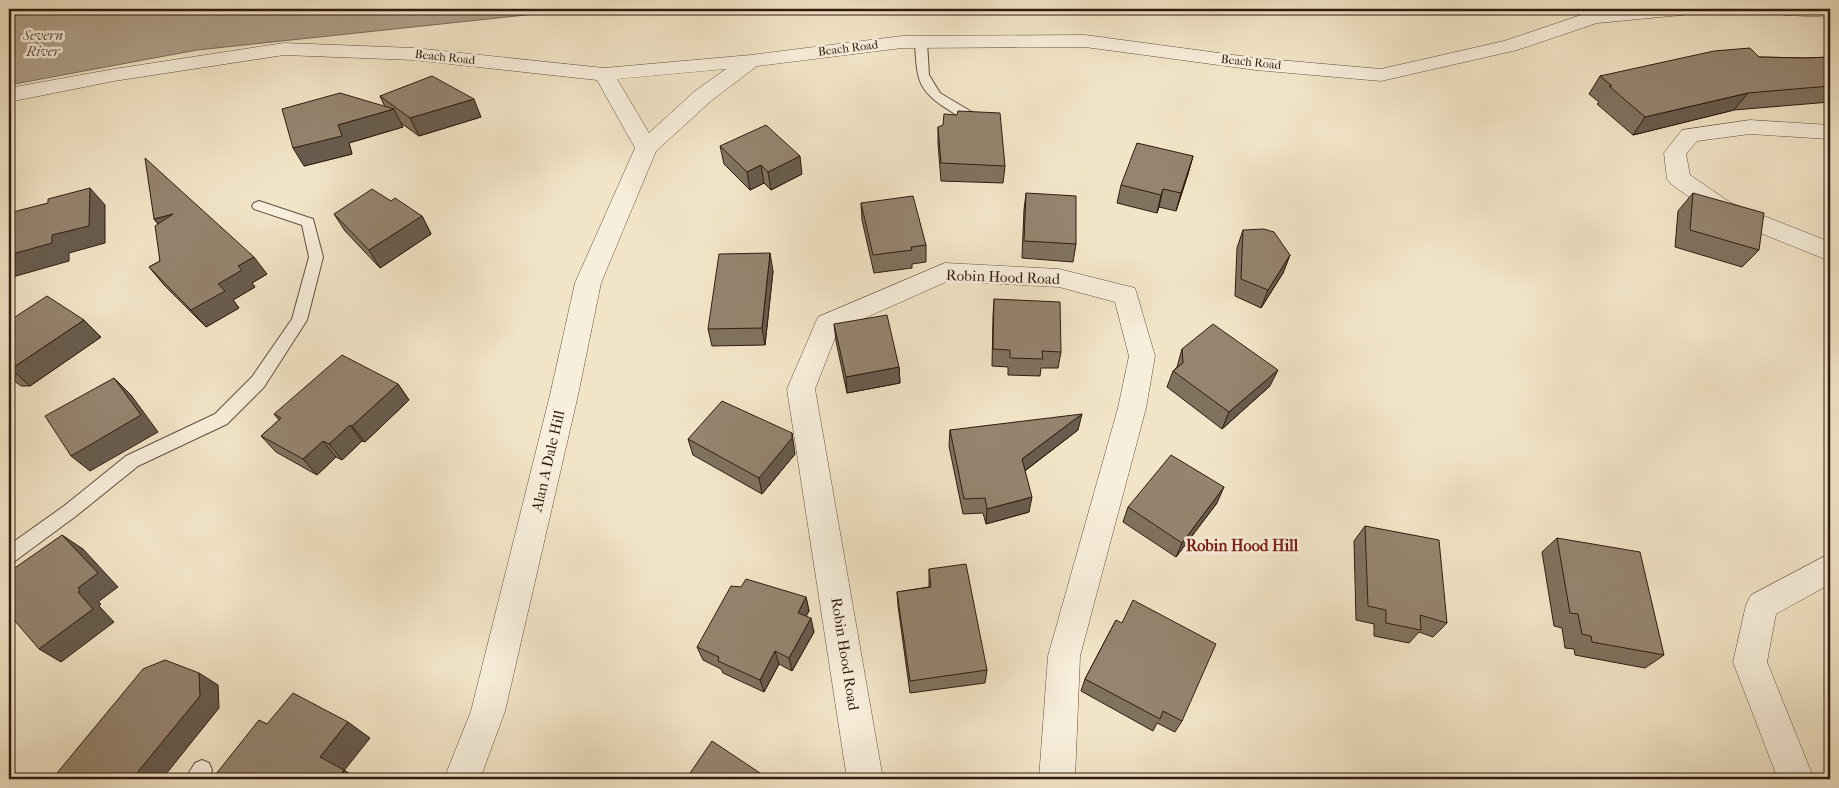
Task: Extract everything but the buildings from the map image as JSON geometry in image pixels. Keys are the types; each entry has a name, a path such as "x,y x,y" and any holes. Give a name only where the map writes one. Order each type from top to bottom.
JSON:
{"street":[{"name":"Beach Road","path":"9,95 114,75 284,49 414,54 604,74 751,61 902,42 1085,41 1256,64 1381,75 1510,46 1602,13 1682,9"},
{"path":"1784,9 1830,10"},
{"name":"Alan A Dale Hill","path":"462,779 488,710 564,395 588,283 646,148 703,96 751,61"},
{"path":"604,74 646,148"},
{"path":"1830,132 1750,127 1690,135 1675,153 1679,179 1723,209 1830,252"},
{"name":"Robin Hood Road","path":"865,779 801,389 827,324 944,272 1059,278 1126,295 1142,356 1124,436 1064,656 1058,779"},
{"path":"1796,779 1750,662 1762,605 1827,569 1830,570"}],"lane":[{"path":"921,42 923,75 936,96 975,120"},
{"path":"9,555 70,512 132,461 221,419 258,382 299,320 316,257 308,222 259,206"}],"water":[{"name":"Severn River","path":"9,9 582,9 197,50 9,85"}],"district":[{"name":"Robin Hood Hill","path":"1242,545"}]}
